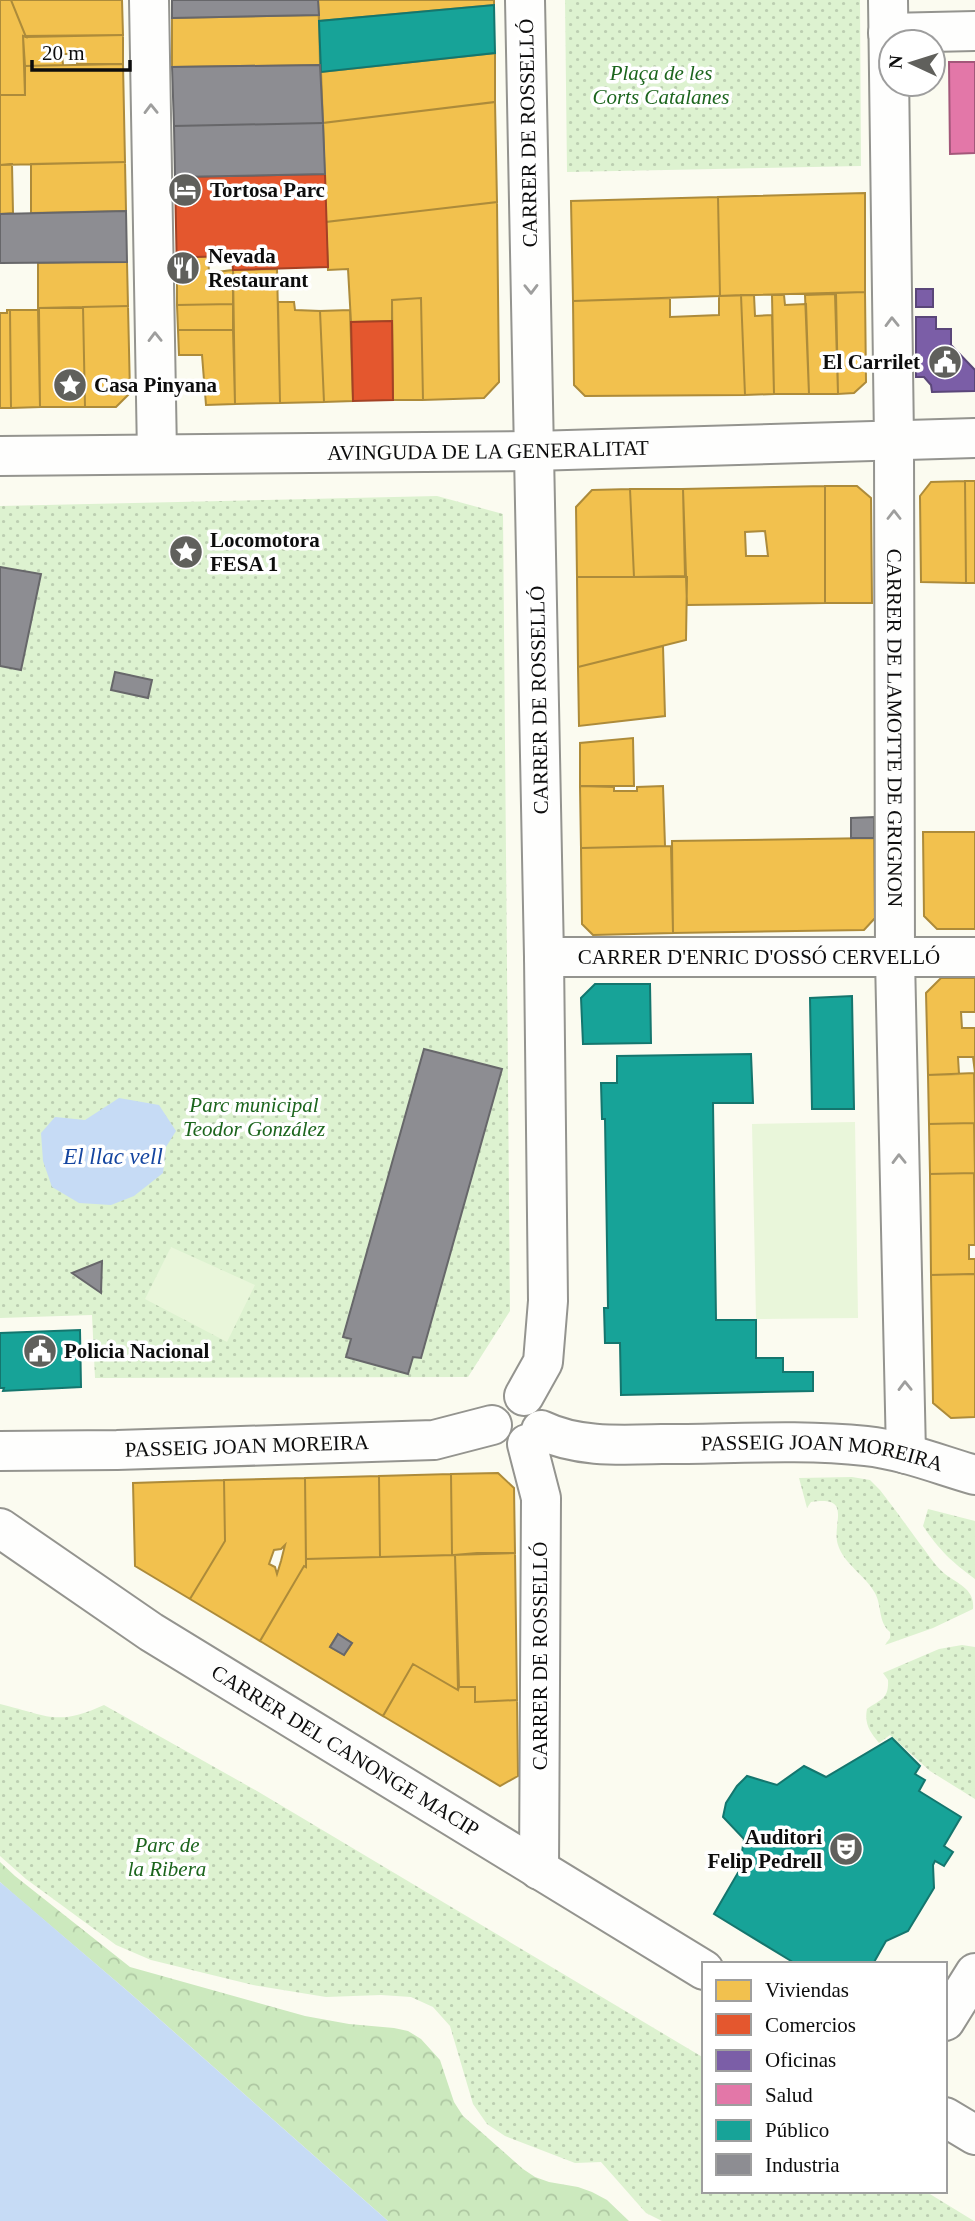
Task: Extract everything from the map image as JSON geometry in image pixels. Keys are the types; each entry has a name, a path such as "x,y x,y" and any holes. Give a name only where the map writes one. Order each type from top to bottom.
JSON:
{"street":[{"path":"149,0 157,454"},
{"name":"CARRER DE ROSSELLÓ","path":"524,1396 543,1362 548,1301 525,0"},
{"path":"888,17 975,31"},
{"name":"CARRER DE LAMOTTE DE GRIGNON","path":"888,17 894,440 895,959 906,1454"},
{"name":"AVINGUDA DE LA GENERALITAT","path":"0,456 533,451 975,438"},
{"name":"CARRER D'ENRIC D'OSSÓ CERVELLÓ","path":"544,957 975,957"},
{"path":"513,1395 524,1396 539,1407 542,1416 534,1437 517,1446 508,1444 496,1435 492,1414 502,1400 513,1395"},
{"name":"PASSEIG JOAN MOREIRA","path":"0,1451 117,1451 434,1440 492,1425"},
{"name":"CARRER DE ROSSELLÓ","path":"534,1437 541,1498 539,1870"},
{"name":"PASSEIG JOAN MOREIRA","path":"534,1437 608,1445 823,1443 868,1446 906,1454 975,1475"},
{"path":"0,1528 151,1632"},
{"path":"0,1558 151,1632"},
{"name":"CARRER DEL CANONGE MACIP","path":"151,1632 702,1969"},
{"path":"947,2018 975,1973"},
{"path":"947,2118 975,2135"}],"green space":[{"name":"Plaça de les Corts Catalanes","path":"565,0 860,0 861,166 567,172"},
{"name":"Parc municipal Teodor González","path":"437,496 503,514 510,1311 468,1377 95,1378 92,1315 0,1318 0,506"},
{"path":"855,1122 858,1318 756,1319 752,1124"},
{"path":"171,1247 255,1285 227,1342 145,1299"},
{"path":"852,1477 870,1480 880,1490 938,1567 968,1592 973,1609 933,1628 885,1645 890,1638 890,1632 884,1624 875,1593 845,1558 838,1545 837,1507 824,1501 811,1502 807,1508 799,1478"},
{"path":"928,1509 975,1521 975,1579 946,1555 923,1526"},
{"path":"962,1645 975,1647 975,1799 930,1771 890,1735 879,1743 870,1731 866,1719 867,1709 883,1698 887,1691 888,1680 883,1673 939,1649"},
{"name":"Parc de la Ribera","path":"0,1704 52,1717 74,1716 104,1705 257,1791 702,2057 702,2193 928,2193 974,2221 662,2221 646,2213 601,2162 575,2163 505,2136 487,2124 473,2104 450,2026 433,2007 411,1997 326,1997 253,1985 151,1960 116,1945 26,1879 0,1856"},
{"path":"0,1862 130,1967 305,2016 408,2031 421,2039 440,2060 454,2102 463,2116 523,2169 549,2182 592,2192 607,2200 629,2221 388,2221 0,1882"}],"water":[{"name":"El llac vell","path":"119,1098 159,1105 176,1131 166,1147 163,1173 134,1196 111,1205 79,1203 52,1187 43,1161 41,1133 55,1117 85,1120"},
{"path":"0,1882 131,1994 388,2221 0,2221"}],"building: Viviendas":[{"path":"0,0 11,0 26,37 23,36 25,95 0,95"},
{"path":"11,0 122,0 123,35 26,37"},
{"path":"318,0 494,0 494,5 319,21"},
{"path":"319,15 320,65 172,67 172,18"},
{"path":"123,35 123,64 77,64 77,54 62,54 63,65 25,66 23,36"},
{"path":"495,53 495,102 323,123 321,72"},
{"path":"123,64 125,162 0,165 0,95 25,95 25,66"},
{"path":"495,102 497,202 326,222 323,123"},
{"path":"125,162 126,211 31,213 31,164"},
{"path":"12,164 13,213 0,214 0,165"},
{"path":"865,193 865,292 720,296 718,197"},
{"path":"718,197 720,296 573,301 571,201"},
{"path":"497,202 499,382 484,398 423,400 421,298 392,300 392,321 351,322 348,269 328,270 326,222"},
{"path":"208,256 209,273 233,270 233,304 177,305 177,275 195,274 194,257"},
{"path":"127,262 128,306 38,308 38,263"},
{"path":"277,269 280,403 235,404 233,270"},
{"path":"865,292 866,382 854,393 838,394 836,293"},
{"path":"835,294 838,394 809,394 805,295"},
{"path":"741,295 754,295 755,316 772,315 774,394 745,395"},
{"path":"741,295 745,395 585,396 574,385 573,301 670,298 670,317 719,315 719,296"},
{"path":"772,295 784,295 785,305 806,304 809,394 774,394"},
{"path":"421,298 423,400 393,400 392,300"},
{"path":"278,302 294,302 295,310 320,311 324,402 280,403"},
{"path":"233,304 233,330 178,330 177,305"},
{"path":"128,306 130,393 116,407 85,407 83,307"},
{"path":"83,307 85,407 40,407 38,308"},
{"path":"7,310 10,310 11,408 0,408 0,313 7,313"},
{"path":"10,310 39,310 40,407 11,408"},
{"path":"350,310 353,401 324,402 320,311"},
{"path":"178,330 233,330 235,404 206,405 202,355 179,355"},
{"path":"965,481 975,481 975,583 966,583"},
{"path":"965,481 966,583 921,582 920,496 931,482"},
{"path":"825,486 825,603 687,605 683,489","holes":["765,531 768,556 746,556 745,532"]},
{"path":"825,486 857,486 871,498 872,603 825,603"},
{"path":"630,489 634,577 577,577 576,507 592,490"},
{"path":"630,489 683,489 685,576 634,577"},
{"path":"577,577 687,577 686,640 578,667"},
{"path":"663,646 665,716 579,726 578,667"},
{"path":"633,738 634,786 580,786 580,743"},
{"path":"580,786 637,791 637,787 663,786 665,846 581,848"},
{"path":"923,832 975,832 975,929 937,929 924,916"},
{"path":"874,838 875,918 864,930 673,933 672,841"},
{"path":"671,846 673,933 593,935 582,924 581,848"},
{"path":"941,978 975,978 975,1012 961,1012 962,1028 975,1028 975,1073 973,1057 958,1057 959,1074 928,1075 926,993"},
{"path":"974,1073 975,1123 929,1124 928,1075"},
{"path":"974,1123 975,1173 930,1174 929,1124"},
{"path":"974,1173 975,1245 969,1245 969,1259 975,1259 975,1274 931,1275 930,1174"},
{"path":"975,1274 975,1417 951,1418 933,1403 931,1275"},
{"path":"498,1473 514,1488 515,1553 452,1555 451,1474"},
{"path":"451,1474 452,1555 380,1557 379,1476"},
{"path":"379,1476 380,1557 306,1559 305,1478"},
{"path":"305,1478 306,1567 304,1566 260,1641 190,1599 225,1541 224,1480","holes":["285,1545 277,1574 275,1567 269,1564 274,1550"]},
{"path":"224,1480 225,1541 190,1599 135,1566 133,1483"},
{"path":"515,1553 517,1700 475,1702 475,1687 459,1687 455,1555"},
{"path":"455,1555 458,1690 413,1664 383,1716 260,1641 304,1566 306,1567 306,1559","holes":["338,1634 352,1643 344,1655 330,1647"]},
{"path":"413,1664 458,1690 459,1687 475,1687 475,1702 517,1700 518,1776 500,1786 383,1716"}],"building: Comercios":[{"path":"325,174 328,267 233,270 232,256 194,257 195,274 177,275 175,177"},
{"path":"392,321 393,400 353,401 351,322"}],"building: Oficinas":[{"path":"916,289 933,289 933,307 916,307"},
{"path":"916,317 936,317 936,329 951,329 951,345 975,370 975,391 932,392 931,385 924,377 916,377"}],"building: Salud":[{"path":"949,62 975,62 975,153 950,154"}],"building: Público":[{"path":"494,5 495,53 321,72 319,21"},
{"path":"595,984 650,984 651,1043 583,1044 581,998"},
{"path":"852,996 854,1109 812,1109 810,998"},
{"path":"751,1054 753,1103 713,1103 716,1320 756,1320 756,1358 783,1358 783,1372 813,1372 813,1391 621,1395 620,1343 605,1343 604,1308 608,1308 605,1119 602,1119 601,1083 617,1083 617,1056"},
{"name":"Policia Nacional","path":"80,1330 81,1387 3,1391 4,1388 0,1388 0,1333"},
{"name":"Auditori Felip Pedrell","path":"892,1738 920,1766 915,1774 925,1780 919,1791 961,1817 944,1846 953,1852 944,1866 935,1861 933,1865 934,1888 908,1931 886,1941 874,1962 793,1962 714,1914 739,1871 744,1839 723,1817 726,1803 737,1786 747,1776 777,1785 804,1766 826,1777"}],"building: Industria":[{"path":"172,0 318,0 319,15 172,18"},
{"path":"320,65 323,123 174,126 172,67"},
{"path":"323,123 325,174 175,177 174,126"},
{"path":"126,211 127,262 0,263 0,214"},
{"path":"0,567 41,574 21,670 0,666"},
{"path":"115,672 152,680 148,698 111,690"},
{"path":"874,817 874,838 851,838 851,818"},
{"path":"424,1049 502,1069 421,1358 413,1357 408,1374 346,1357 351,1339 343,1337"},
{"path":"102,1261 101,1293 72,1273"},
{"path":"338,1634 352,1643 344,1655 330,1647"}],"place":[{"name":"Tortosa Parc","path":"185,190"},
{"name":"Nevada Restaurant","path":"183,268"},
{"name":"El Carrilet","path":"945,362"},
{"name":"Casa Pinyana","path":"70,385"},
{"name":"Locomotora FESA 1","path":"186,552"},
{"name":"Policia Nacional","path":"40,1351"},
{"name":"Auditori Felip Pedrell","path":"846,1849"}]}
